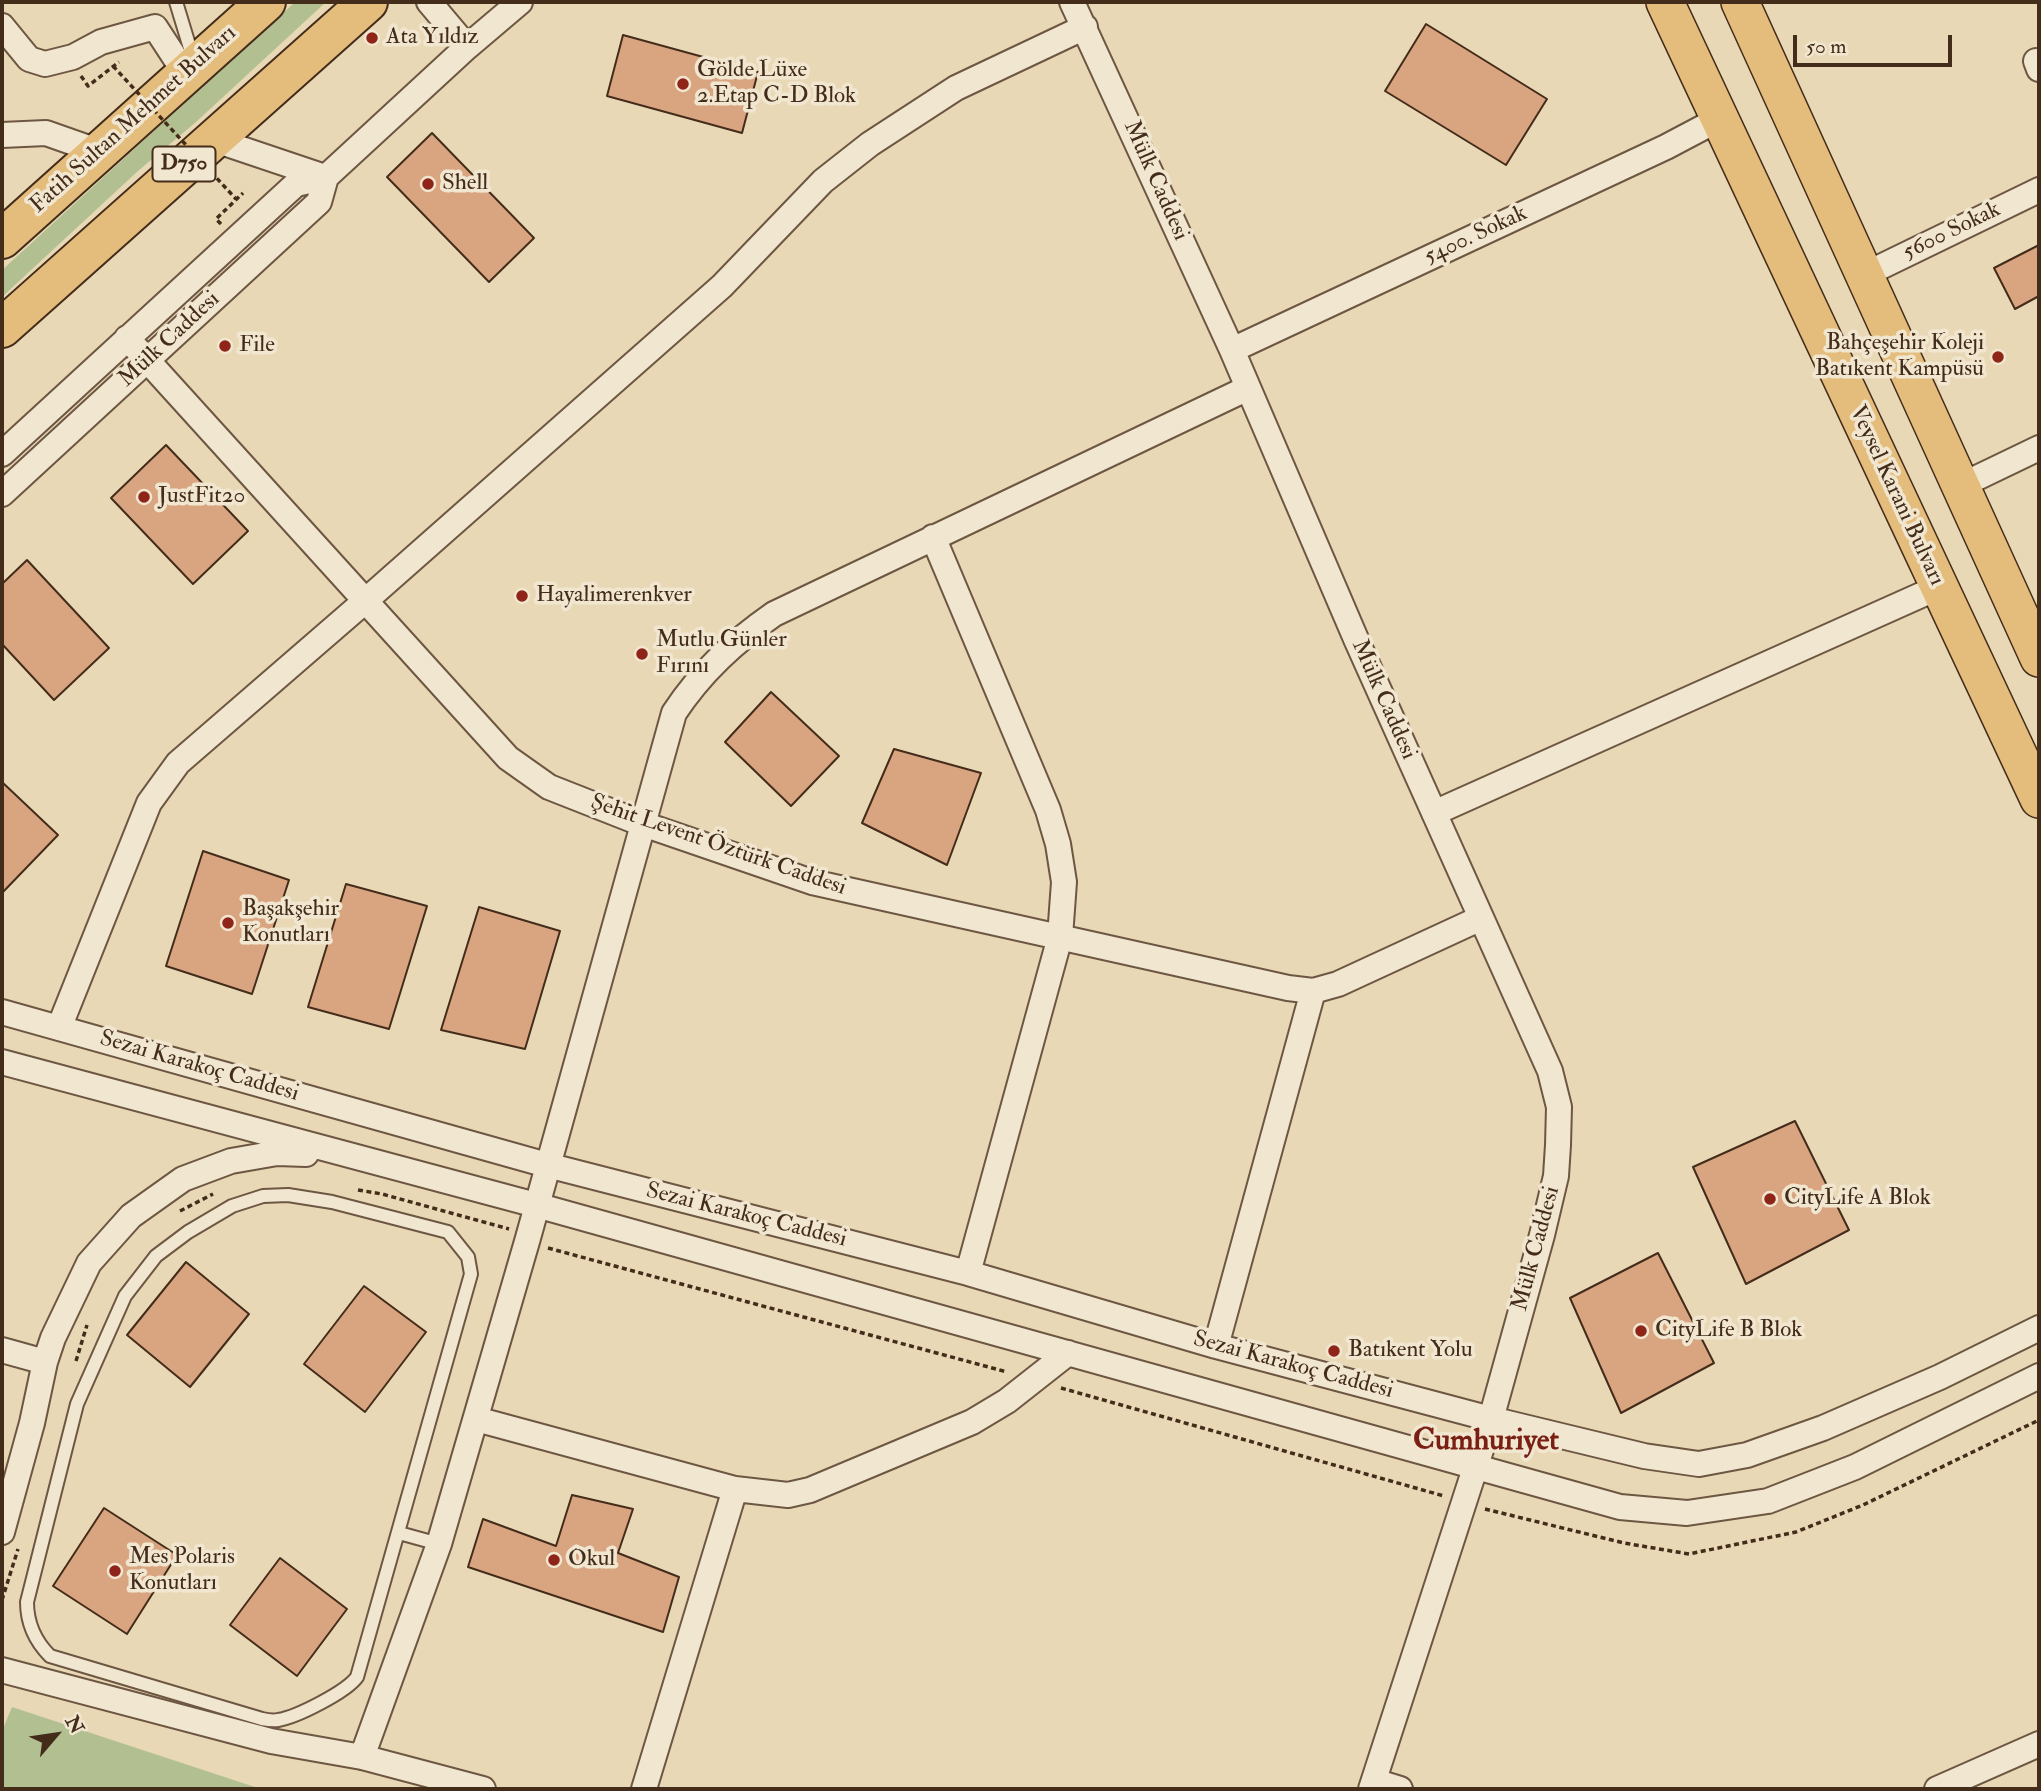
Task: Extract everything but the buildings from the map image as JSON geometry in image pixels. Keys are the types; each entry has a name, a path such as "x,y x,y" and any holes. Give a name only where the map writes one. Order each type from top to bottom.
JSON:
{"highway":[{"name":"Fatih Sultan Mehmet Bulvarı","path":"2,239 265,2"},
{"name":"D750","path":"2,328 368,2"}],"main road":[{"name":"Veysel Karani Bulvarı","path":"1665,2 2039,799"},
{"path":"1740,2 2039,658"}],"street":[{"path":"429,2 467,47"},
{"name":"Mülk Caddesi","path":"2,454 296,184 326,177 520,2"},
{"name":"Mülk Caddesi","path":"1072,2 1232,350 1356,639 1550,1071 1559,1107 1556,1176 1542,1235 1491,1419 1373,1785"},
{"path":"2,26 29,59 45,64 73,57 102,42 155,27 190,68"},
{"path":"59,1028 149,803 178,763 365,602 722,286 823,181 870,144 956,88 1085,27"},
{"name":"5400. Sokak","path":"1232,350 1667,147 1719,119"},
{"path":"2,135 46,133 100,152"},
{"path":"212,139 326,177"},
{"name":"Mülk Caddesi","path":"2,494 319,202 326,177"},
{"name":"5600 Sokak","path":"1864,275 2039,190"},
{"name":"Şehit Levent Öztürk Caddesi","path":"127,338 508,758 549,787 643,824 812,882 1288,988 1313,991 1338,984 1481,918"},
{"path":"362,1757 439,1544 674,713 690,688 713,662 744,634 774,614 1248,388"},
{"path":"1960,486 2039,448"},
{"path":"933,537 1048,810 1058,844 1064,882 1060,937 968,1273"},
{"path":"1434,813 1940,587"},
{"path":"1216,1346 1313,991"},
{"name":"Sezai Karakoç Caddesi","path":"2,1012 547,1164 968,1273 1216,1346 1491,1419 1644,1456 1699,1464 1747,1455 1823,1428 1940,1377 2039,1328"},
{"path":"2,1062 536,1205 1620,1507 1686,1513 1768,1501 1855,1467 2039,1376"},
{"path":"10,1540 45,1363 53,1338 89,1263 131,1216 183,1179 231,1161 277,1153 347,1155"},
{"path":"2,1350 45,1363"},
{"path":"475,1419 735,1489 788,1495 810,1490 972,1422 1007,1401 1068,1353"},
{"path":"644,1789 735,1489"},
{"path":"2,1670 271,1741 362,1757 483,1789"},
{"path":"1937,1789 2039,1744"},
{"path":"1373,1785 1400,1789"}],"lane":[{"path":"176,2 190,68"},
{"path":"288,1195 332,1202 448,1232 468,1257 471,1274 399,1533 357,1677 340,1693 276,1721 50,1656 33,1633 27,1616 27,1602 77,1404 125,1296 156,1256 188,1232 232,1206 263,1196 288,1195"},
{"path":"399,1533 439,1544"}],"path":[{"path":"88,70 80,76 88,86 113,66 236,200 243,193"},
{"path":"355,1189 502,1226"},
{"path":"169,1217 214,1194"},
{"path":"555,1251 999,1369"},
{"path":"76,1363 89,1316"},
{"path":"1086,1395 1420,1489"},
{"path":"2,1600 10,1540"}],"green space":[{"path":"295,2 326,2 2,297 2,270"},
{"path":"12,1707 261,1789 2,1789 2,1731"}],"place":[{"name":"Ata Yıldız","path":"372,38"},
{"name":"Gölde Lüxe 2.Etap C-D Blok","path":"683,84"},
{"name":"Shell","path":"428,184"},
{"name":"File","path":"225,346"},
{"name":"Bahçeşehir Koleji Batıkent Kampüsü","path":"1998,357"},
{"name":"JustFit20","path":"144,497"},
{"name":"Hayalimerenkver","path":"522,596"},
{"name":"Mutlu Günler Fırını","path":"642,654"},
{"name":"Başakşehir Konutları","path":"228,923"},
{"name":"CityLife A Blok","path":"1770,1199"},
{"name":"CityLife B Blok","path":"1641,1331"},
{"name":"Batıkent Yolu","path":"1334,1351"},
{"name":"Okul","path":"554,1560"},
{"name":"Mes Polaris Konutları","path":"115,1571"}],"district":[{"name":"Cumhuriyet","path":"1486,1443"}]}
